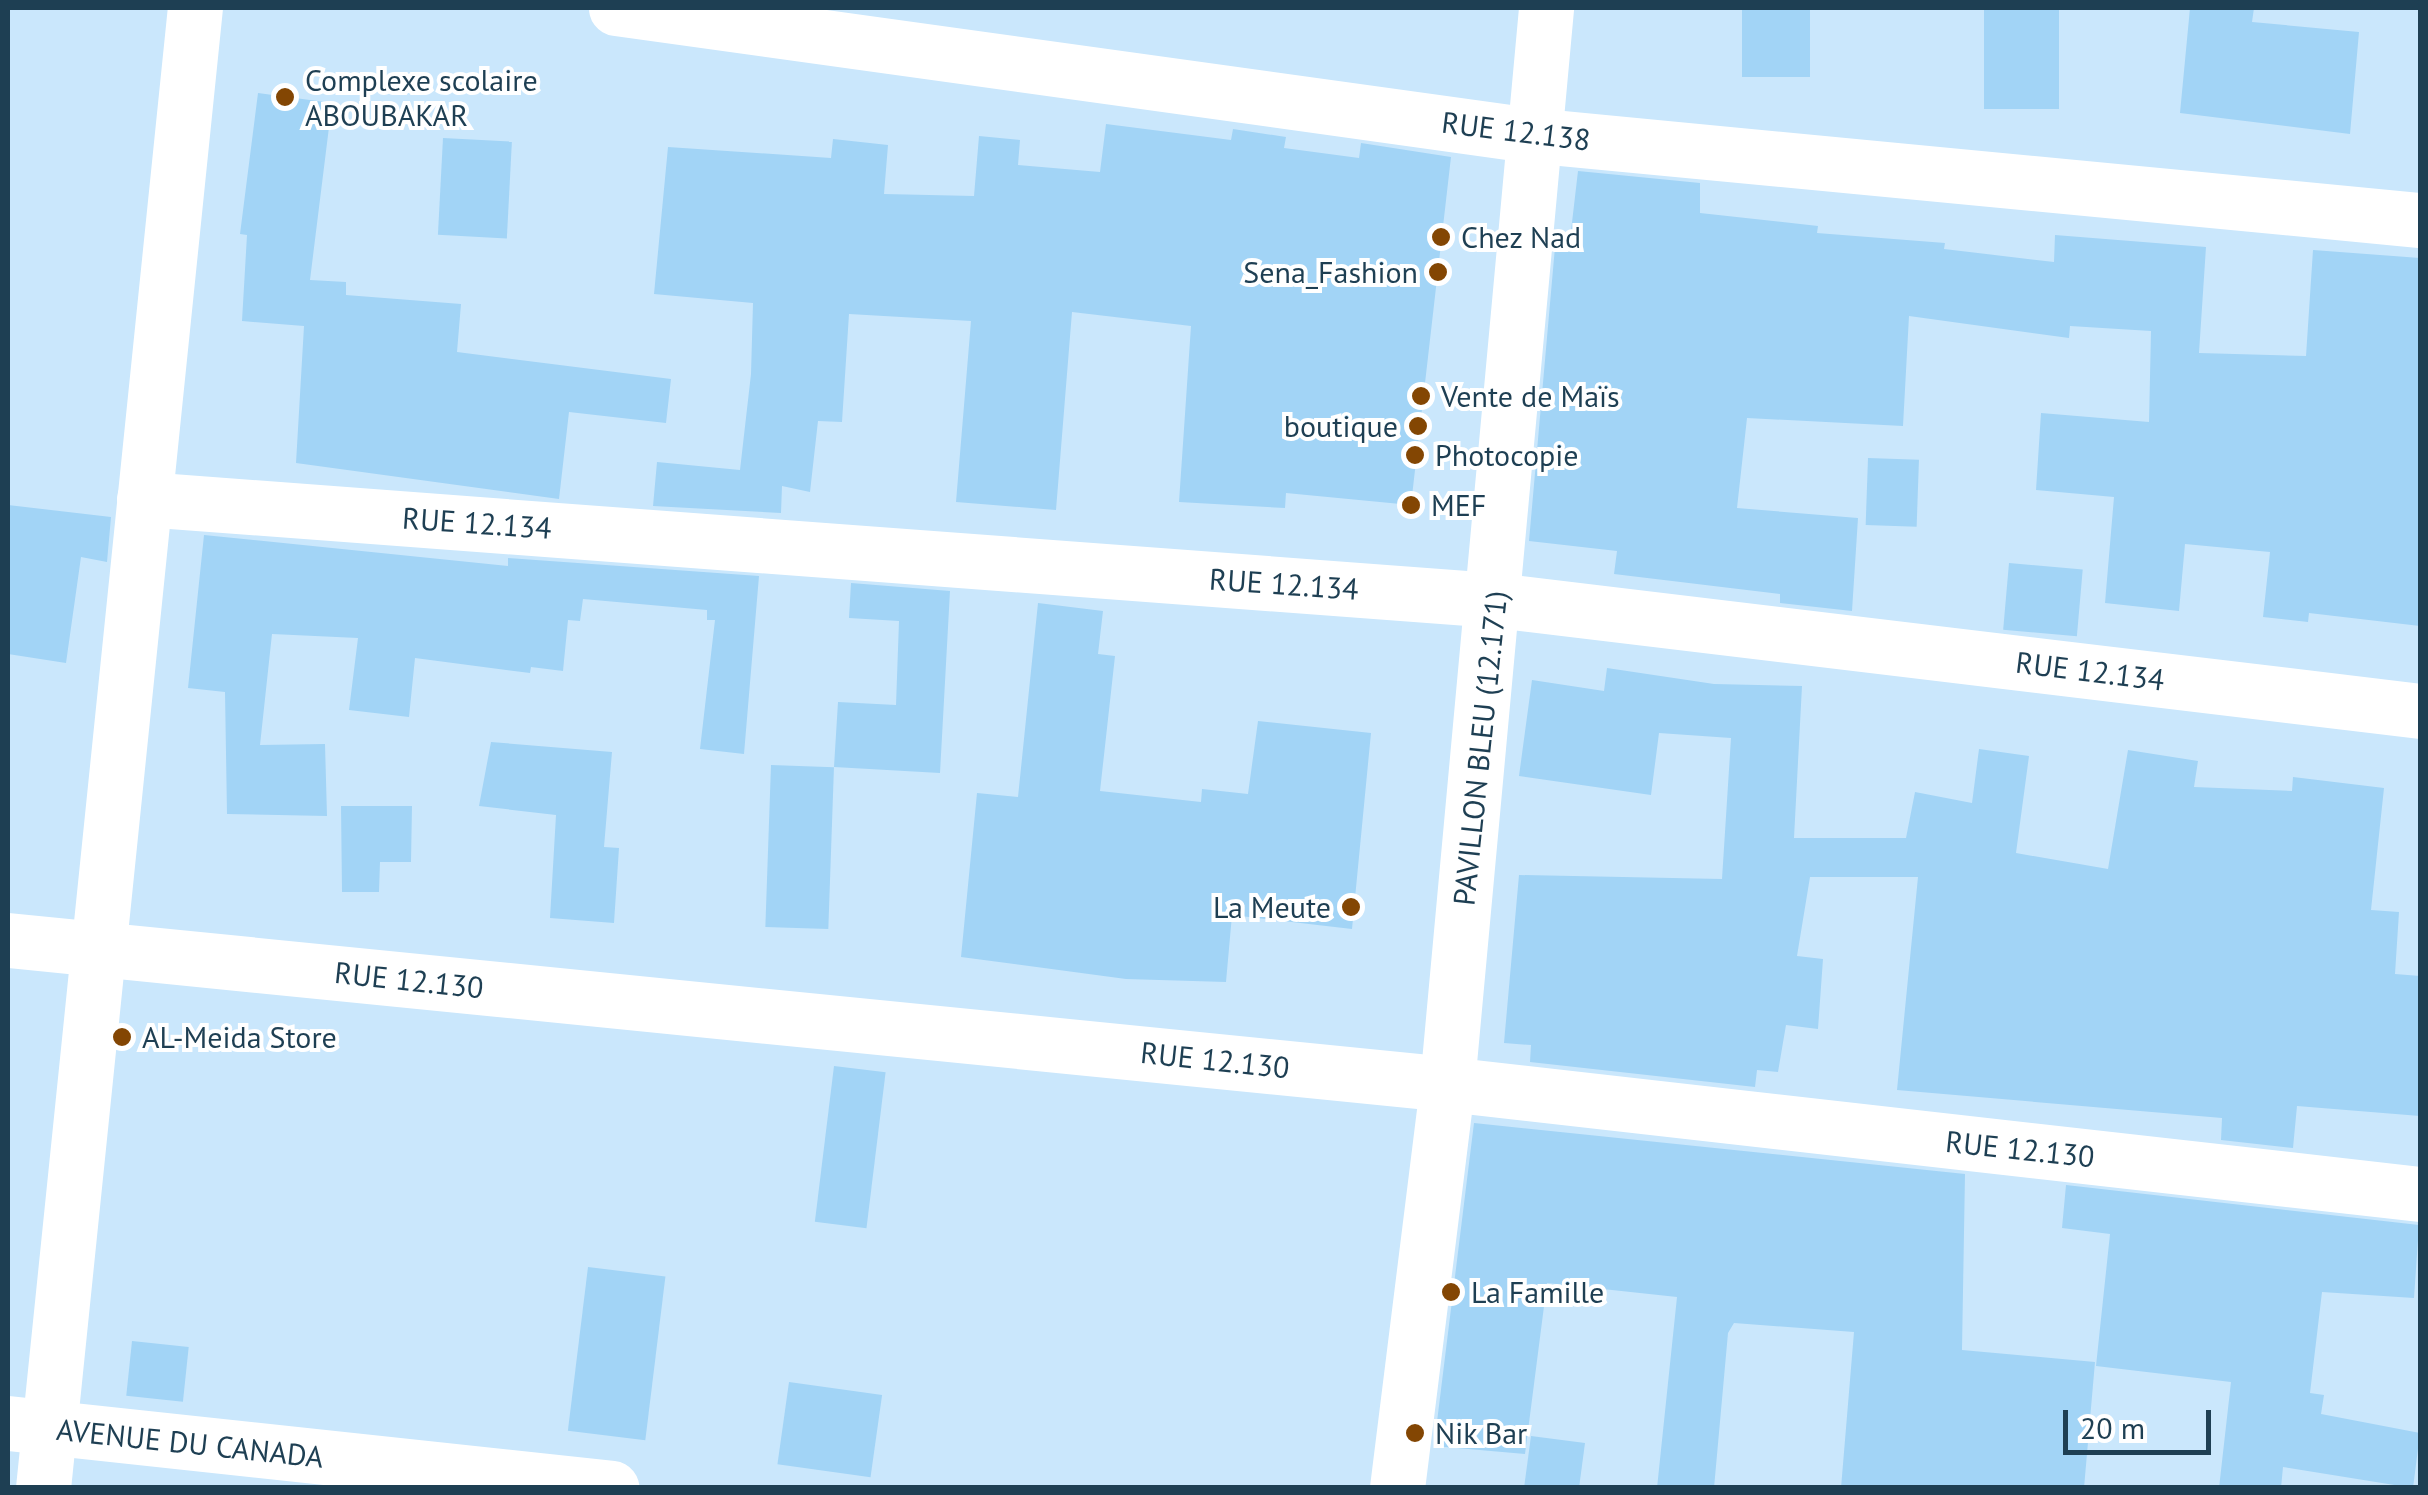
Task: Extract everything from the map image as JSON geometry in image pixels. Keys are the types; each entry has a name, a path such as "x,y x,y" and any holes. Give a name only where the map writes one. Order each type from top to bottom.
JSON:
{"street":[{"path":"43,1488 29,1425 98,949 195,8"},
{"name":"RUE 12.138","path":"616,8 1530,135 2420,220"},
{"name":"PAVILLON BLEU (12.171)","path":"1397,1488 1446,1084 1495,600 1530,135 1546,8"},
{"name":"RUE 12.134","path":"144,498 1495,600 2420,711"},
{"name":"RUE 12.130","path":"8,940 1446,1084 2420,1194"},
{"name":"AVENUE DU CANADA","path":"29,1425 612,1488"}],"building":[{"path":"1742,8 1810,8 1810,77 1742,77"},
{"path":"1984,8 2059,8 2059,109 1984,109"},
{"path":"2190,8 2254,8 2252,22 2359,32 2350,134 2180,113"},
{"path":"258,93 332,103 310,280 346,282 346,295 461,304 457,352 671,379 666,423 569,412 559,499 296,463 304,326 242,321 247,235 240,234"},
{"path":"1106,124 1231,140 1233,129 1286,137 1284,148 1359,158 1361,143 1451,157 1411,505 1286,493 1285,508 1179,502 1191,326 1072,312 1056,510 956,502 971,321 849,314 842,422 818,421 810,492 782,486 781,513 653,506 657,462 740,470 751,374 753,303 654,294 668,147 831,158 833,139 888,145 884,194 974,196 979,136 1020,140 1018,165 1100,172"},
{"path":"443,138 512,142 507,238 438,235"},
{"path":"1578,171 1700,183 1700,213 1818,226 1817,233 1945,243 1944,249 2054,262 2055,235 2206,247 2199,353 2306,356 2313,250 2420,258 2420,626 2309,613 2308,622 2263,617 2270,552 2185,544 2179,611 2105,603 2114,497 2036,490 2041,413 2149,422 2151,331 2070,326 2069,338 1909,316 1903,426 1747,418 1737,508 1858,518 1852,611 1780,603 1780,594 1614,574 1617,551 1529,541 1555,247 1569,248"},
{"path":"1868,458 1919,460 1917,527 1866,525"},
{"path":"8,505 111,517 107,562 81,557 66,663 8,654"},
{"path":"204,535 508,566 508,558 759,576 744,754 700,749 715,620 707,620 707,610 583,599 580,621 568,620 563,671 531,667 530,673 415,658 409,717 349,710 358,638 272,634 260,745 325,744 327,816 227,814 225,692 188,688"},
{"path":"2009,563 2083,569 2077,636 2003,630"},
{"path":"851,583 950,591 940,773 834,767 838,702 896,705 899,621 849,618"},
{"path":"1038,603 1103,611 1098,654 1115,656 1100,791 1201,802 1202,789 1248,794 1258,721 1371,733 1352,929 1232,915 1226,982 1126,979 961,957 977,793 1018,797"},
{"path":"1607,668 1714,684 1802,686 1794,838 1906,838 1915,792 1972,803 1979,749 2029,756 2016,853 2108,869 2128,750 2198,761 2194,787 2292,791 2293,777 2384,788 2371,910 2399,912 2395,974 2420,976 2420,1116 2297,1106 2293,1148 2221,1140 2222,1118 1897,1090 1918,877 1810,877 1797,956 1823,959 1818,1029 1786,1025 1778,1072 1757,1070 1755,1087 1530,1062 1531,1045 1504,1043 1519,875 1722,879 1731,738 1659,733 1651,795 1519,776 1532,680 1604,691"},
{"path":"491,742 612,752 604,847 619,848 614,923 550,918 556,815 479,806"},
{"path":"771,765 834,767 828,929 765,927"},
{"path":"341,806 412,806 411,862 380,862 379,892 342,892"},
{"path":"834,1066 886,1072 866,1228 815,1222"},
{"path":"1474,1123 1965,1174 1962,1350 2095,1362 2084,1488 1841,1488 1854,1332 1734,1323 1728,1333 1714,1488 1657,1488 1677,1297 1547,1283 1525,1454 1434,1446"},
{"path":"2066,1185 2419,1225 2414,1298 2322,1292 2310,1393 2324,1395 2321,1414 2420,1433 2413,1488 2283,1467 2281,1488 2219,1488 2231,1382 2096,1366 2110,1234 2062,1228"},
{"path":"588,1267 665,1277 645,1440 568,1431"},
{"path":"132,1341 189,1347 183,1402 126,1396"},
{"path":"789,1382 882,1395 871,1477 777,1464"},
{"path":"1531,1436 1585,1443 1579,1488 1524,1488"}],"place":[{"name":"Complexe scolaire ABOUBAKAR","path":"285,97"},
{"name":"Chez Nad","path":"1441,237"},
{"name":"Sena_Fashion","path":"1438,272"},
{"name":"Vente de Maïs","path":"1421,396"},
{"name":"boutique","path":"1418,426"},
{"name":"Photocopie","path":"1415,455"},
{"name":"MEF","path":"1411,505"},
{"name":"La Meute","path":"1351,907"},
{"name":"AL-Meida Store","path":"122,1037"},
{"name":"La Famille","path":"1451,1292"},
{"name":"Nik Bar","path":"1415,1433"}]}
